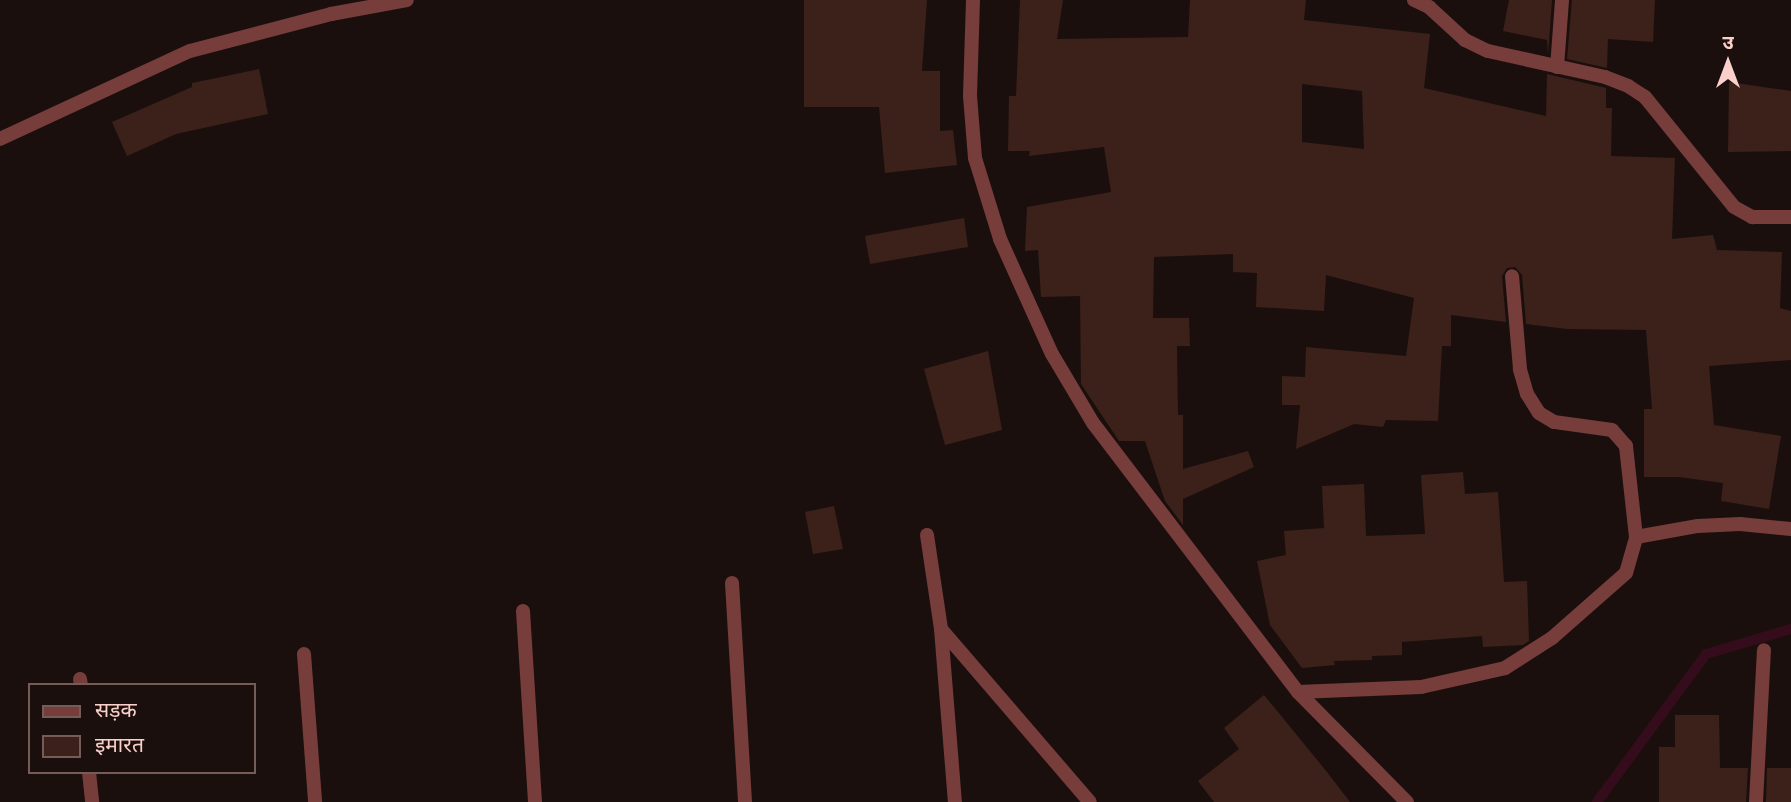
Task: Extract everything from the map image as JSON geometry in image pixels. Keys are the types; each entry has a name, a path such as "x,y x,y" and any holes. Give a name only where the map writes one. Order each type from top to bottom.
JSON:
{"street":[{"path":"0,139 190,51 331,13 407,0"},
{"path":"973,0 970,96 975,158 1000,239 1052,354 1093,423 1298,692 1407,802"},
{"path":"1414,0 1429,7 1465,40 1488,51 1605,77 1628,86 1645,97 1734,207 1752,217 1791,217"},
{"path":"1557,67 1562,0"},
{"path":"1298,692 1421,687 1505,668 1552,638 1626,573 1636,537 1626,446 1618,435 1598,426 1554,422 1539,412 1527,394 1520,369 1512,276"},
{"path":"1636,537 1708,525 1740,524 1791,529"},
{"path":"927,536 941,629 955,802"},
{"path":"732,583 745,802"},
{"path":"523,611 535,802"},
{"path":"941,629 1090,802"},
{"path":"1756,802 1764,650"},
{"path":"304,654 315,802"},
{"path":"89,774 92,802"}],"building":[{"path":"804,0 927,0 922,71 940,71 940,131 953,130 957,165 885,173 879,107 804,107"},
{"path":"1020,0 1063,0 1057,39 1188,37 1190,0 1306,0 1304,20 1430,34 1424,88 1546,116 1547,74 1606,88 1606,108 1612,108 1611,156 1675,158 1672,239 1713,235 1717,250 1782,252 1780,308 1791,311 1791,360 1709,366 1714,425 1781,436 1769,509 1721,501 1723,483 1679,477 1644,477 1644,409 1652,409 1646,330 1567,329 1526,324 1522,275 1515,267 1507,268 1502,276 1506,322 1451,315 1451,346 1442,346 1438,421 1386,420 1383,427 1354,424 1296,449 1300,405 1282,405 1282,376 1305,377 1306,347 1406,356 1414,298 1326,275 1324,311 1256,307 1257,273 1233,272 1233,254 1154,257 1153,318 1189,318 1190,346 1177,346 1178,415 1183,415 1183,469 1248,451 1254,467 1183,499 1183,525 1165,501 1145,441 1119,441 1081,384 1080,296 1041,297 1038,250 1025,251 1027,207 1111,192 1104,147 1029,156 1030,151 1008,151 1009,96 1016,96","holes":["1302,84 1362,91 1364,149 1302,142"]},
{"path":"1509,0 1552,0 1548,55 1547,40 1503,31"},
{"path":"1572,0 1655,0 1653,42 1608,39 1607,68 1567,59"},
{"path":"259,69 268,114 176,134 127,156 112,122 192,87 192,83"},
{"path":"1729,82 1791,91 1791,151 1728,152"},
{"path":"964,218 968,247 870,264 865,236"},
{"path":"988,351 1002,430 945,445 924,369"},
{"path":"1463,472 1465,494 1498,492 1504,582 1527,581 1529,641 1523,645 1483,647 1482,636 1402,642 1402,655 1372,656 1372,660 1334,661 1335,665 1302,668 1270,625 1257,561 1286,555 1284,531 1324,528 1322,486 1364,484 1366,536 1425,534 1421,475"},
{"path":"834,506 843,549 813,554 805,512"},
{"path":"1264,695 1350,802 1214,802 1198,781 1239,749 1224,728"},
{"path":"1675,715 1719,715 1720,768 1748,768 1746,802 1659,802 1659,747 1675,747"},
{"path":"1767,768 1791,768 1791,802 1766,802"}],"waterway":[{"path":"1597,802 1706,654 1791,629"}]}
